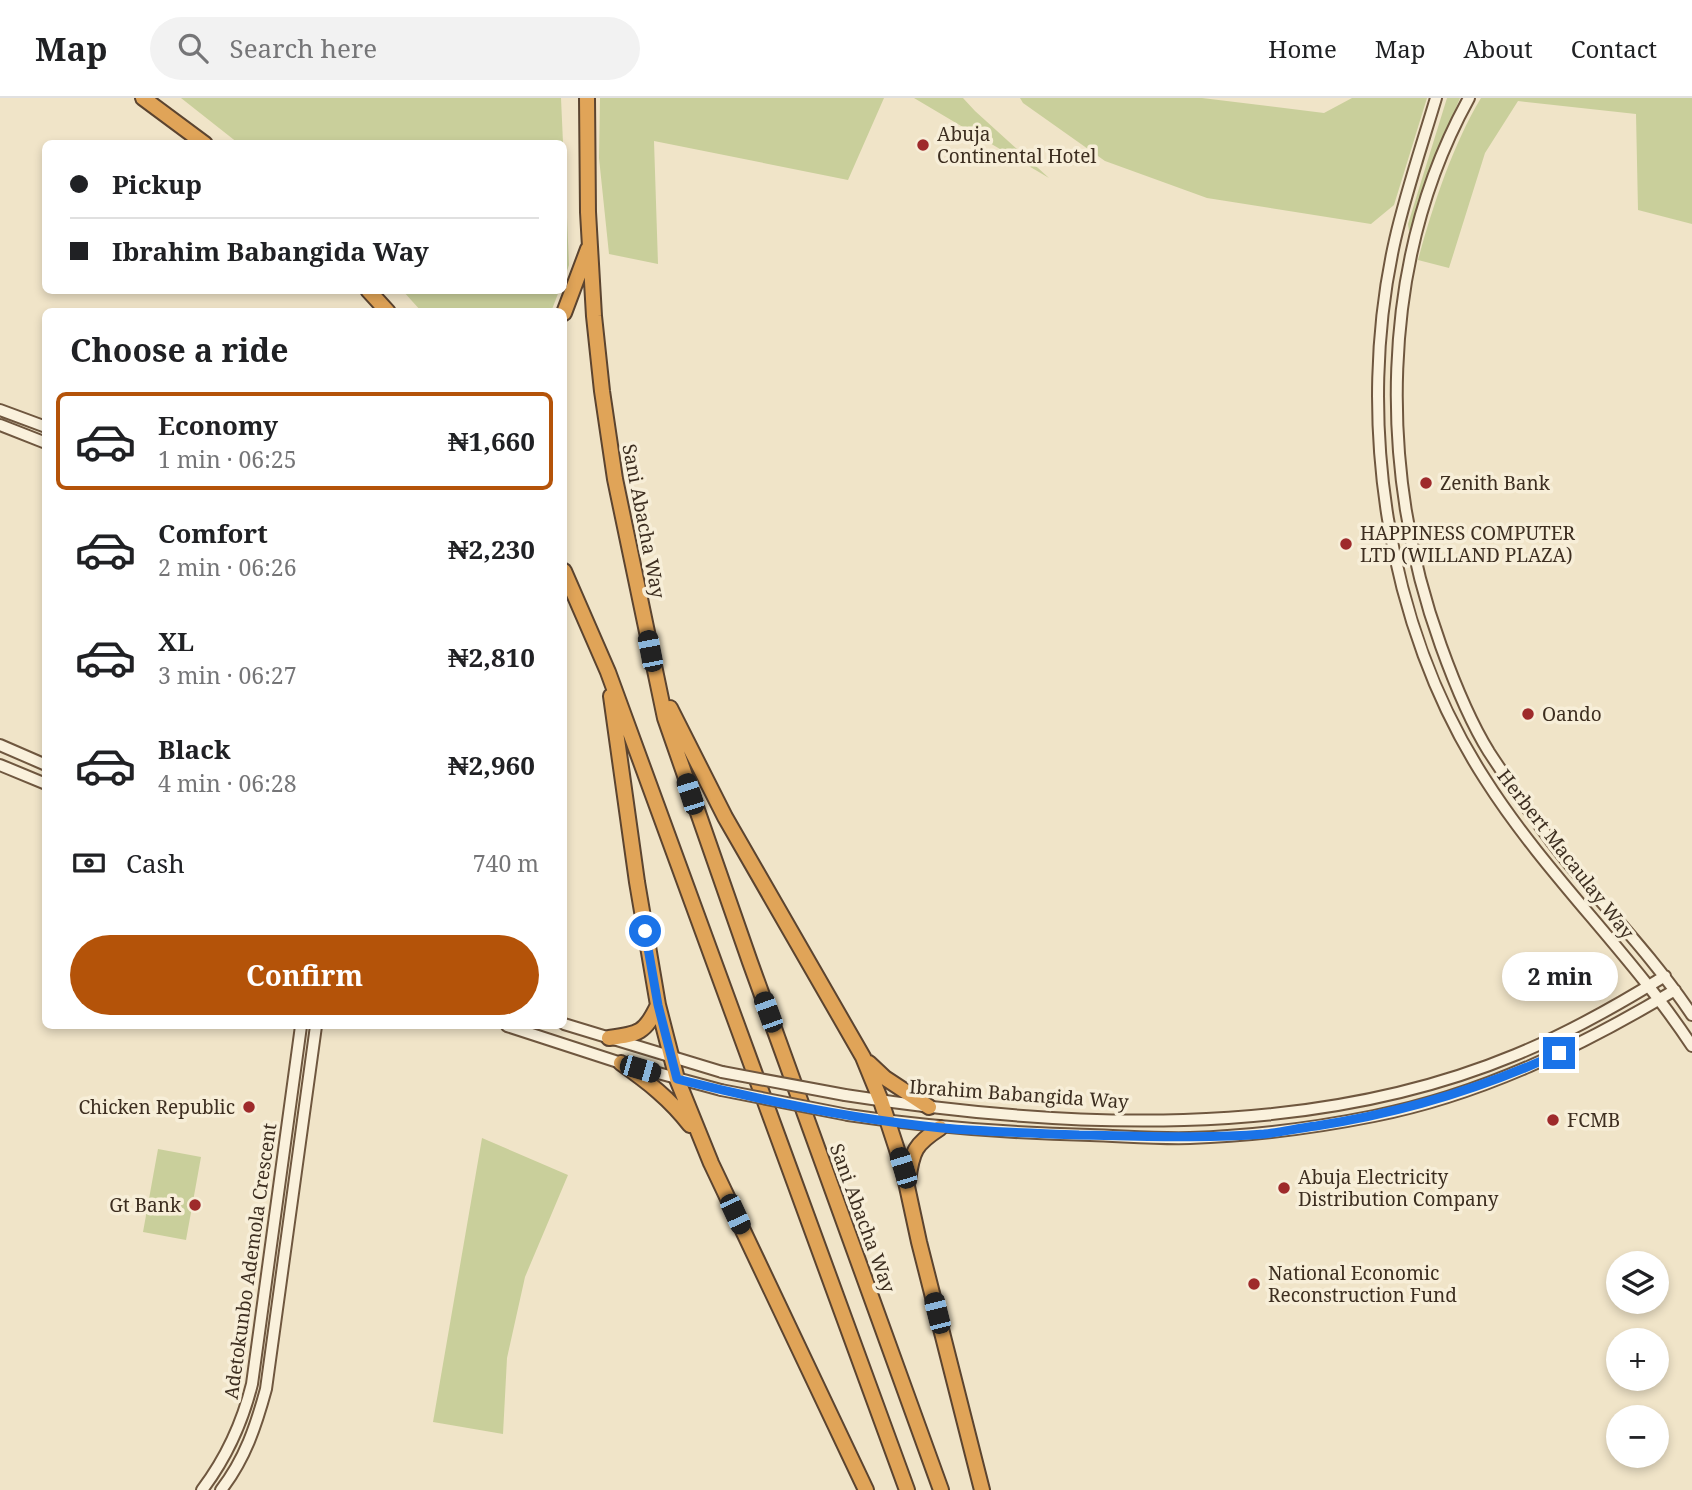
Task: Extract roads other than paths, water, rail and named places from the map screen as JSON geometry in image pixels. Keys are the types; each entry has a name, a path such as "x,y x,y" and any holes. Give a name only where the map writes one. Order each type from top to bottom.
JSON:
{"highway":[{"path":"143,98 200,140"},
{"name":"Sani Abacha Way","path":"587,98 588,212 602,391 615,479 665,718 699,820 941,1490"},
{"path":"566,308 590,242"},
{"path":"372,294 384,308"},
{"path":"567,578 608,672 907,1490"},
{"path":"608,672 620,775 658,1005 677,1079 703,1144 866,1490"},
{"path":"655,676 692,755 863,1058 881,1101 907,1189 982,1490"},
{"path":"610,1038 633,1035 641,1031 649,1025 658,1005"},
{"path":"863,1058 886,1079 929,1107"},
{"path":"621,1063 655,1087 675,1106 703,1144"},
{"path":"907,1189 914,1149 923,1139 940,1128"}],"main road":[{"name":"Herbert Macaulay Way","path":"1436,98 1395,241 1379,364 1378,423 1387,511 1395,559 1410,616 1424,656 1455,725 1484,778 1547,864 1649,986 1692,1046"},
{"name":"Herbert Macaulay Way","path":"1469,98 1444,151 1426,201 1410,261 1402,312 1396,425 1411,546 1428,611 1446,661 1487,748 1568,862 1665,976 1692,1015"},
{"path":"0,410 42,426"},
{"path":"0,425 42,441"},
{"path":"0,745 42,763"},
{"path":"0,765 42,782"},
{"name":"Ibrahim Babangida Way","path":"567,1025 722,1072 845,1096 929,1107 1070,1119 1188,1120 1270,1114 1334,1105 1421,1087 1515,1055 1569,1030 1665,976"},
{"name":"Ibrahim Babangida Way","path":"516,1029 677,1079 848,1115 940,1128 1189,1138 1267,1133 1375,1116 1427,1103 1523,1070 1675,990"},
{"name":"Adetokunbo Ademola Crescent","path":"202,1490 228,1452 237,1433 252,1384 301,1029"},
{"name":"Adetokunbo Ademola Crescent","path":"221,1490 243,1457 256,1427 266,1389 316,1029"}],"place":[{"name":"Abuja Continental Hotel","path":"923,145"},
{"name":"Zenith Bank","path":"1426,483"},
{"name":"HAPPINESS COMPUTER LTD (WILLAND PLAZA)","path":"1346,544"},
{"name":"Oando","path":"1528,714"},
{"name":"Chicken Republic","path":"249,1107"},
{"name":"FCMB","path":"1553,1120"},
{"name":"Abuja Electricity Distribution Company","path":"1284,1188"},
{"name":"Gt Bank","path":"195,1205"},
{"name":"National Economic Reconstruction Fund","path":"1254,1284"}]}
